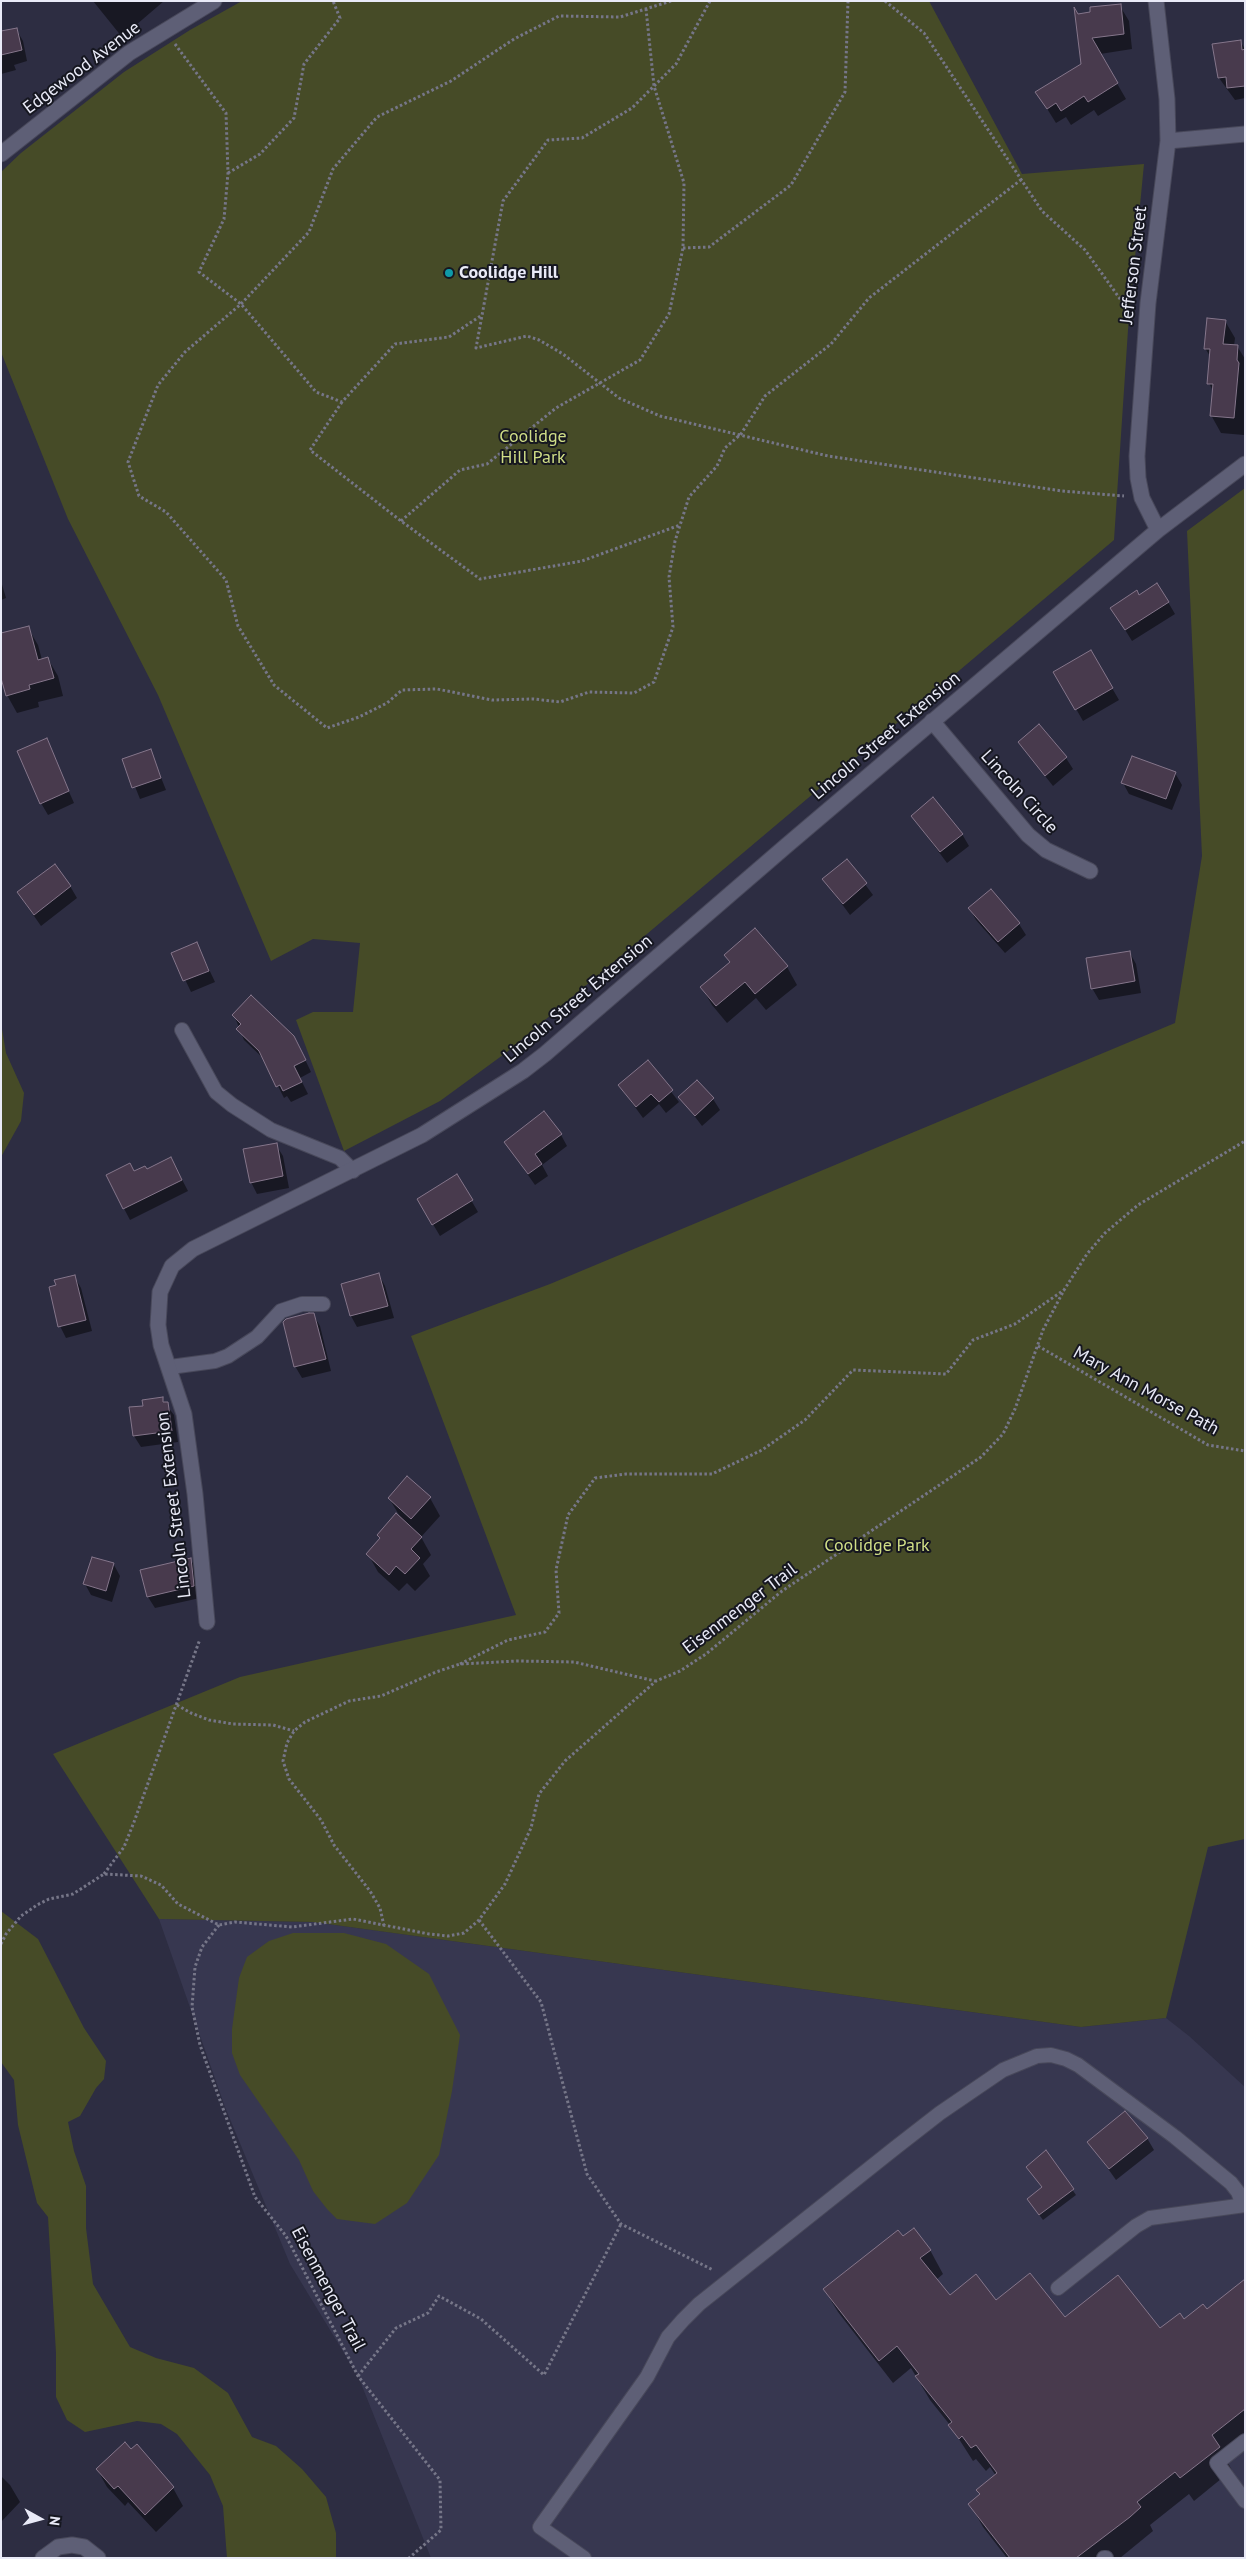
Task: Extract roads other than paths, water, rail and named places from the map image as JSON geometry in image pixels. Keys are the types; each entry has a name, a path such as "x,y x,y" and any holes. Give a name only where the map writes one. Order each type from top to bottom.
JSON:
{"street":[{"name":"Edgewood Avenue","path":"1,154 91,81 164,30 214,1"},
{"name":"Jefferson Street","path":"1156,1 1167,99 1168,141 1146,324 1137,456 1138,478 1142,498 1158,530"},
{"path":"1168,141 1245,134"},
{"name":"Lincoln Street Extension","path":"206,1622 190,1456 184,1414 170,1367 161,1345 157,1308 165,1279 172,1266 193,1249 353,1171 449,1120 545,1054 932,721 1158,530 1245,464"},
{"name":"Lincoln Circle","path":"932,721 1028,835 1046,850 1090,871"},
{"path":"43,2558 58,2547 72,2545 84,2547 98,2558"}],"lane":[{"path":"182,1030 216,1092 232,1105 271,1130 340,1158 353,1171"},
{"path":"170,1367 215,1361 228,1356 257,1337 281,1311 302,1304 322,1304"},
{"path":"584,2558 540,2527 647,2377 668,2337 699,2304 940,2113 1002,2070 1037,2056 1059,2057 1078,2065 1175,2137 1231,2183 1244,2205 1150,2218 1136,2226 1058,2288"},
{"path":"1245,2440 1217,2463 1245,2501"}],"place":[{"name":"Coolidge Hill","path":"449,273"}],"park label":[{"name":"Coolidge Hill Park","path":"533,447"},
{"name":"Coolidge Park","path":"877,1546"}]}
